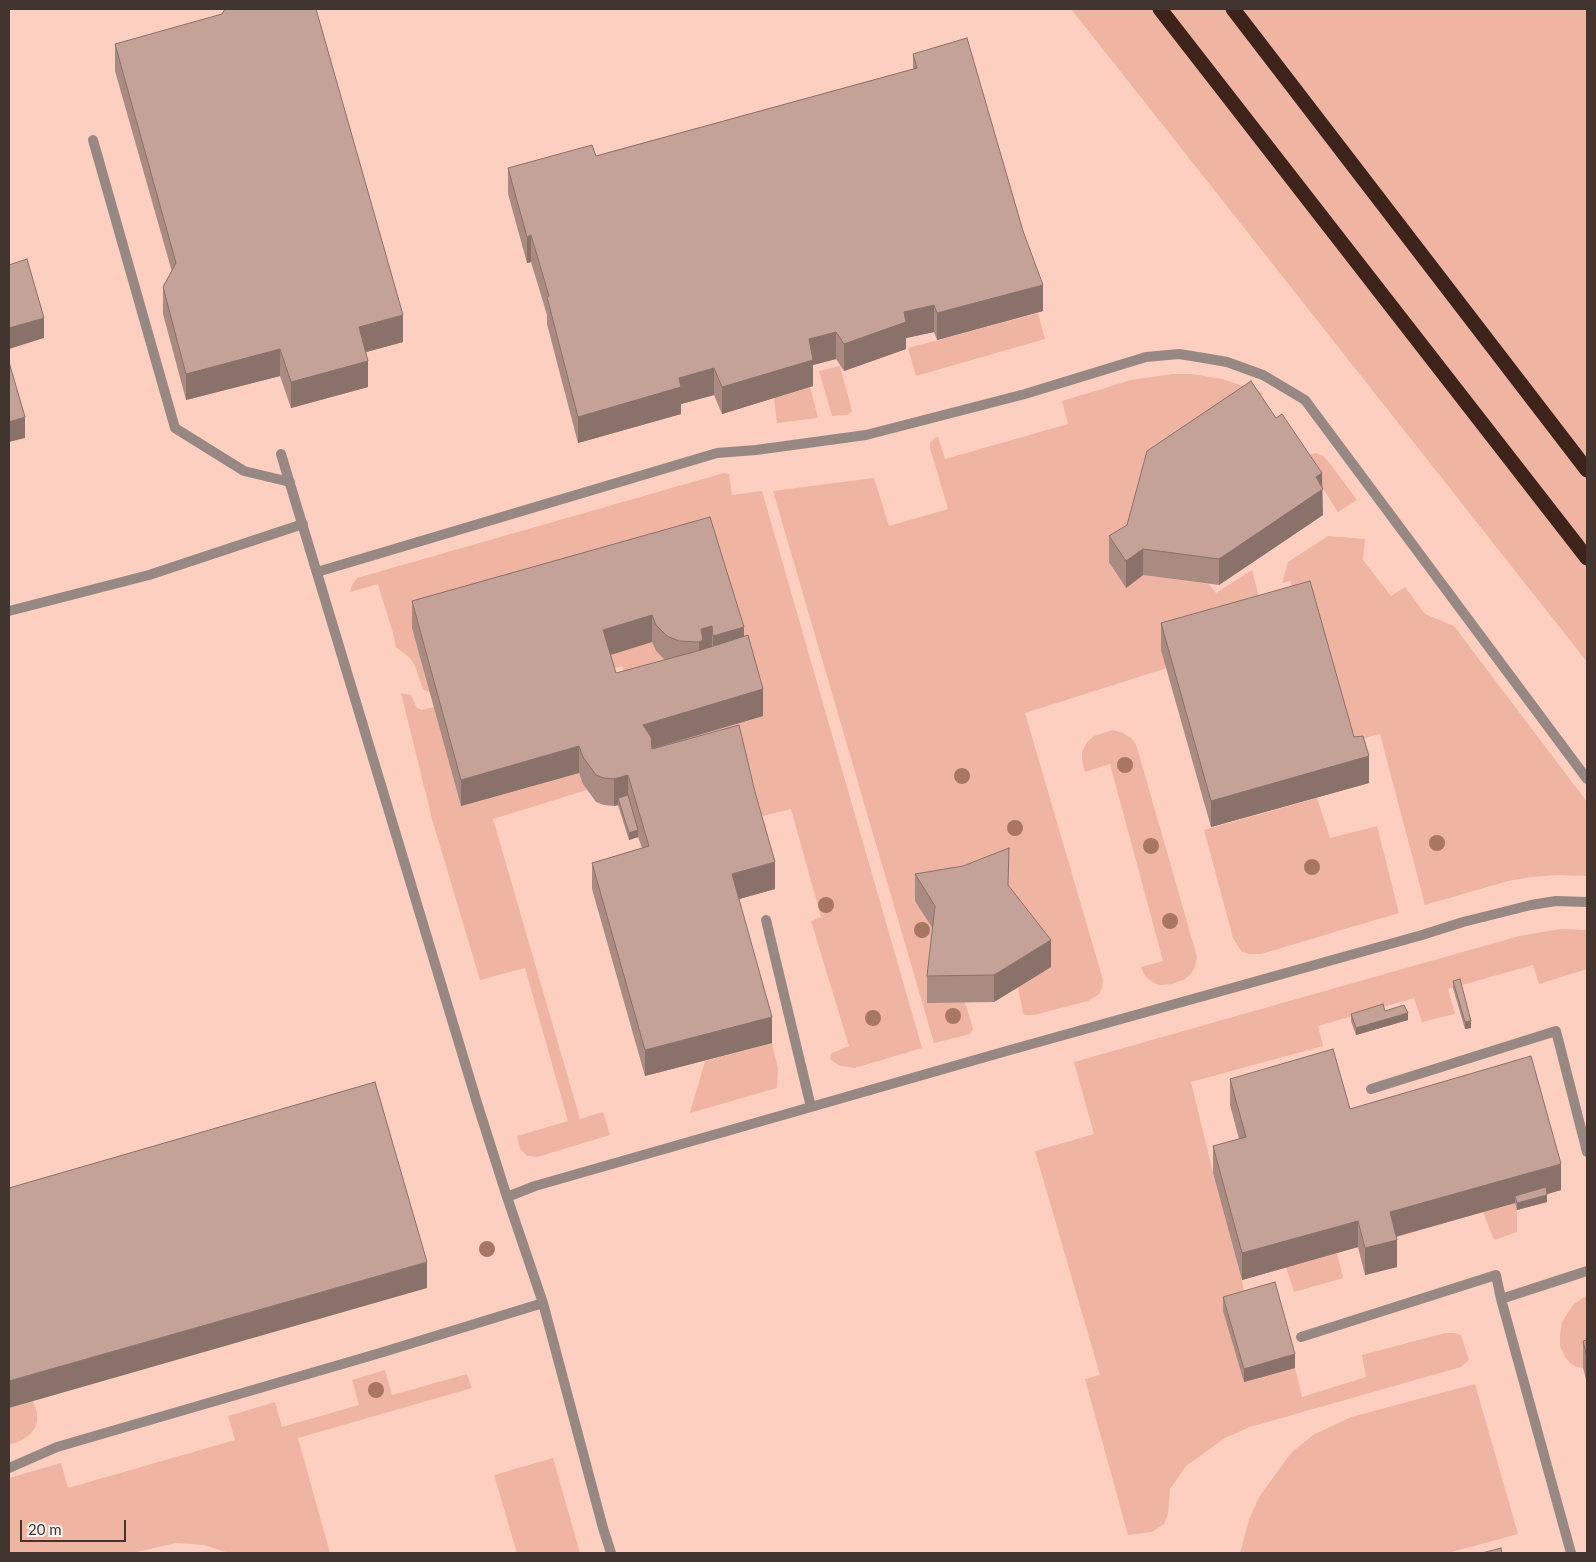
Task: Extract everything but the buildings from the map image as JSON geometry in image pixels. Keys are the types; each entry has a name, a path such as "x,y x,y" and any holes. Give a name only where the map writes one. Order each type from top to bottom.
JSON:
{"highway":[{"path":"1160,9 1587,558"},
{"path":"1233,9 1587,470"}],"lane":[{"path":"93,140 175,428 244,471 290,482"},
{"path":"318,572 717,453 756,450 866,435 1025,394 1146,357 1179,354 1204,358 1227,362 1263,374 1305,400 1587,779"},
{"path":"281,454 507,1197 543,1303 611,1553"},
{"path":"9,611 148,575 303,524"},
{"path":"507,1197 535,1186 1463,922 1532,905 1556,902 1587,902"},
{"path":"766,920 811,1107"},
{"path":"1371,1089 1556,1031 1587,1152"},
{"path":"1501,1299 1587,1271"},
{"path":"1302,1337 1496,1275 1571,1553"},
{"path":"9,1468 57,1447 380,1353 543,1303"}],"shaded area":[{"path":"9,9 1071,9 1587,662 1587,1553 9,1553"},
{"path":"1071,9 1587,9 1587,662"},
{"path":"1038,313 1045,339 916,376 908,348"},
{"path":"840,366 852,411 847,415 832,416 819,371"},
{"path":"1172,374 1192,374 1222,379 1264,393 1140,476 1145,483 1126,587 1143,575 1209,584 1216,593 1252,570 1265,620 1162,650 1167,668 1025,713 1103,980 1102,988 1099,994 1088,1001 1034,1015 1025,1015 1023,1013 1008,912 1008,875 935,933 927,1002 965,1002 973,1029 970,1034 934,1043 773,491 874,478 889,526 948,509 930,448 930,443 935,438 938,437 945,459 1068,424 1062,401 1131,380"},
{"path":"810,387 818,418 777,423 774,398"},
{"path":"1316,453 1328,461 1357,500 1338,512 1302,456"},
{"path":"724,473 729,474 732,495 762,491 922,1048 855,1068 840,1066 831,1060 830,1056 832,1053 849,1046 811,921 821,917 791,809 755,818 643,751 710,543 413,628 430,692 422,687 411,659 396,647 378,584 350,592 357,578"},
{"path":"1328,536 1365,539 1363,560 1391,596 1405,587 1425,614 1454,626 1587,802 1587,876 1558,875 1508,881 1425,905 1380,734 1348,742 1290,581 1282,583 1288,562"},
{"path":"652,642 656,651 667,662 628,686 622,666 608,670 603,657"},
{"path":"401,693 411,695 417,708 422,710 434,707 461,806 579,773 587,790 493,819 580,1119 603,1112 610,1135 537,1157 527,1156 520,1149 517,1136 568,1121 525,968 480,980 432,819"},
{"path":"1113,730 1123,733 1136,744 1197,957 1195,967 1190,975 1172,984 1160,985 1152,982 1145,976 1141,967 1163,961 1110,764 1085,772 1082,761 1082,752 1087,742 1094,736"},
{"path":"1317,798 1330,838 1377,826 1399,913 1261,954 1242,952 1233,938 1204,830"},
{"path":"1561,929 1587,930 1587,969 1539,984 1533,965 1448,989 1455,1014 1422,1022 1414,998 1318,1026 1323,1046 1191,1082 1242,1280 1246,1304 1244,1382 1295,1368 1302,1397 1366,1377 1362,1355 1445,1333 1461,1335 1469,1360 1461,1367 1250,1427 1225,1438 1186,1466 1170,1489 1168,1514 1164,1524 1152,1532 1128,1535 1085,1379 1100,1375 1035,1151 1094,1134 1074,1062 1519,936"},
{"path":"772,1043 778,1069 777,1088 690,1113 705,1061"},
{"path":"1515,1203 1517,1210 1517,1232 1494,1240 1483,1212"},
{"path":"1337,1253 1343,1278 1294,1292 1286,1267"},
{"path":"1587,1295 1587,1366 1583,1368 1570,1363 1565,1357 1560,1346 1560,1334 1562,1322 1573,1305"},
{"path":"385,1370 392,1395 467,1374 472,1388 298,1438 330,1553 229,1553 204,1545 176,1543 132,1553 9,1553 9,1478 61,1463 68,1488 235,1440 228,1416 275,1402 282,1427 359,1405 352,1380"},
{"path":"1475,1384 1518,1534 1448,1553 1240,1553 1249,1520 1259,1497 1291,1453 1313,1435 1351,1417"},
{"path":"33,1401 37,1413 35,1428 22,1440 9,1445 9,1408"},
{"path":"553,1458 580,1553 517,1553 494,1475"}]}
